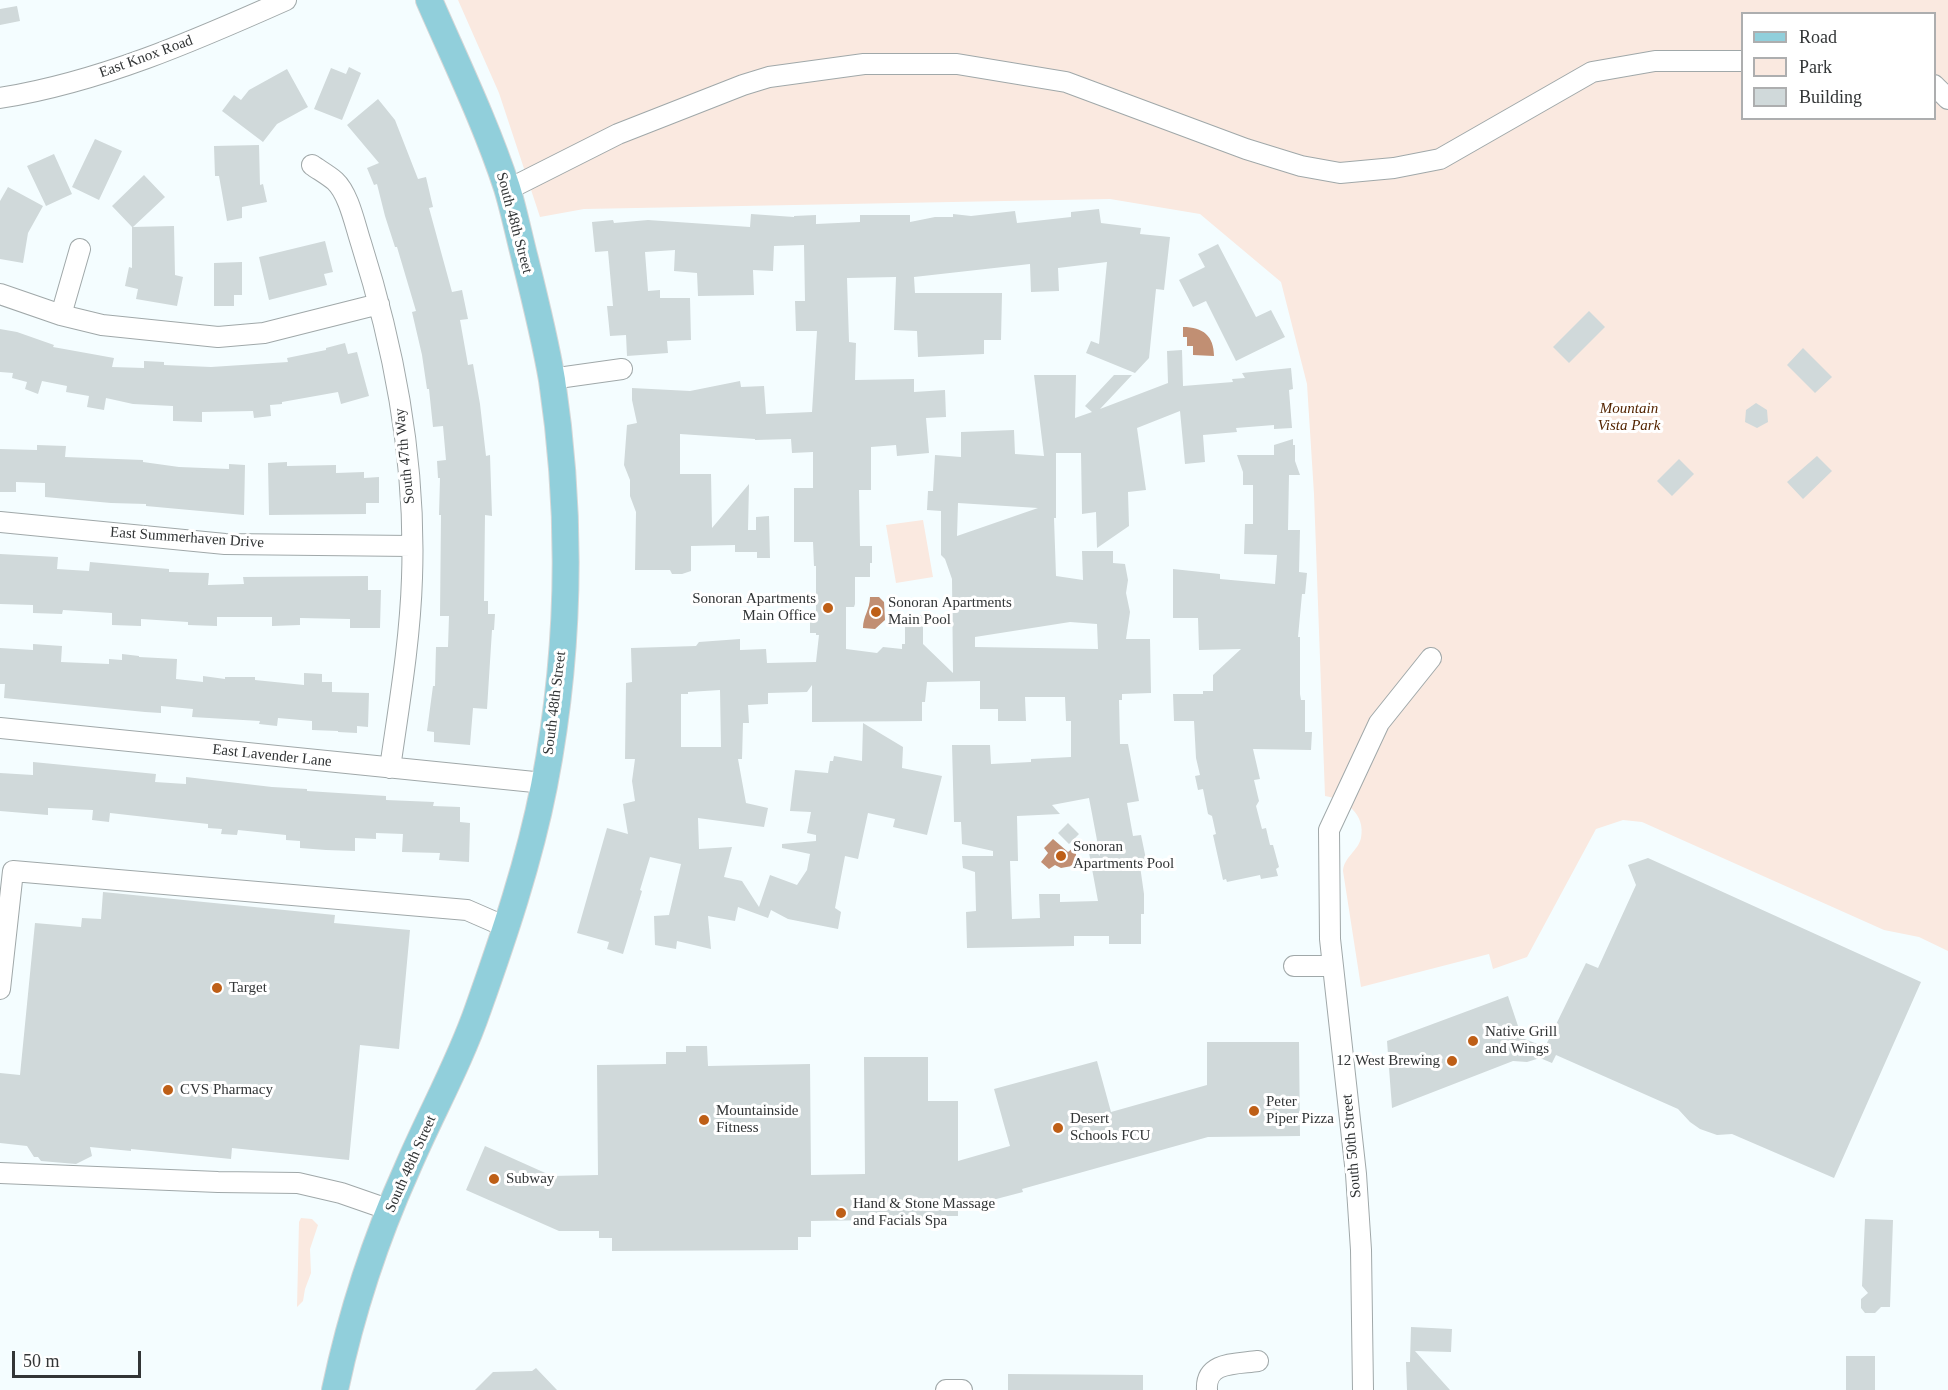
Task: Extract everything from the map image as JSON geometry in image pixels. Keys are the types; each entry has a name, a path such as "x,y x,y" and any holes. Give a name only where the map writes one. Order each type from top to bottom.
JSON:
{"main road":[{"name":"South 48th Street","path":"335,1390 353,1316 375,1245 465,1045 506,927 527,854 553,734 565,597 564,505 551,379 542,326 507,190 489,140 429,0"}],"street":[{"name":"East Knox Road","path":"0,98 82,80 138,61 286,0"},
{"path":"507,190 618,134 743,85 769,77 864,64 957,64 1066,82 1246,149 1301,166 1340,173 1394,168 1440,159 1592,72 1655,61 1741,61"},
{"path":"1936,87 1948,99"},
{"name":"South 47th Way","path":"312,165 336,181 350,207 380,304 401,411 409,491 412,578 409,620 390,768"},
{"path":"61,315 80,249"},
{"path":"0,294 61,315 102,325 203,336 264,333 380,304"},
{"path":"551,379 622,369"},
{"name":"East Summerhaven Drive","path":"0,522 225,544 411,546"},
{"name":"South 50th Street","path":"1363,1390 1361,1250 1356,1174 1333,966 1329,913 1329,830 1379,723 1431,658"},
{"name":"East Lavender Lane","path":"0,728 544,783"},
{"path":"0,989 13,871 467,910 506,927"},
{"path":"1294,966 1333,966"},
{"path":"0,1173 298,1183 341,1193 390,1210"},
{"path":"1207,1390 1209,1375 1220,1366 1258,1361"},
{"path":"946,1390 962,1390"}],"green space":[{"name":"Mountain Vista Park","path":"458,0 1948,0 1948,951 1919,937 1884,930 1642,822 1623,820 1596,829 1527,957 1493,969 1489,954 1361,987 1343,871 1346,862 1359,843 1362,829 1352,809 1340,800 1325,796 1314,494 1307,384 1281,282 1200,214 1110,199 584,209 540,217 499,93"},
{"path":"923,520 933,577 896,583 886,525"},
{"path":"301,1218 312,1219 318,1225 310,1249 311,1273 303,1301 297,1307 299,1222"}],"shaded area":[{"path":"1183,327 1190,327 1206,334 1212,343 1214,356 1193,355 1193,346 1187,346 1187,337 1183,337"},
{"name":"Sonoran Apartments Main Pool","path":"870,597 879,597 884,602 885,620 875,629 863,628"},
{"name":"Sonoran Apartments Pool","path":"1053,839 1068,852 1073,848 1076,852 1072,866 1061,868 1055,865 1049,869 1041,862 1048,853 1044,848"}],"building":[{"path":"17,6 20,21 0,25 0,9"},
{"path":"349,67 361,73 342,120 314,109 331,68 346,74"},
{"path":"287,69 308,107 277,124 263,142 222,111 234,95 241,100 249,90"},
{"path":"378,99 395,120 418,179 426,177 433,207 429,208 452,292 462,290 468,319 460,320 468,365 473,364 486,456 490,455 492,516 485,515 484,601 488,601 488,614 495,614 494,630 492,630 487,709 473,708 470,745 434,742 434,732 427,731 433,686 435,686 436,647 448,647 449,616 440,616 441,515 439,515 440,478 438,478 437,461 446,460 443,426 433,427 429,389 427,389 412,312 416,311 377,184 374,185 367,168 379,163 347,125"},
{"path":"95,139 122,151 99,200 72,187"},
{"path":"259,145 260,185 263,184 267,202 242,207 242,218 227,221 219,176 215,176 214,146"},
{"path":"54,154 72,194 46,206 27,166"},
{"path":"144,175 165,197 133,227 174,226 175,275 183,277 177,306 136,299 138,289 125,286 129,267 132,268 132,227 112,206"},
{"path":"8,187 43,206 28,233 23,263 0,259 0,201"},
{"path":"1099,209 1101,223 1141,228 1140,234 1170,237 1164,290 1156,289 1149,358 1135,373 1086,353 1091,341 1099,344 1107,262 1058,268 1059,291 1031,292 1030,264 914,277 915,293 1002,293 1001,340 984,340 984,354 918,357 917,331 894,330 896,277 847,278 849,342 856,343 855,380 914,379 914,392 945,390 946,417 926,418 929,453 897,456 896,445 871,447 871,490 859,490 860,546 872,546 872,563 870,563 870,577 855,577 855,604 854,607 846,607 846,649 877,653 883,647 902,649 902,644 905,644 905,615 923,615 923,644 953,673 952,579 945,559 941,555 941,511 927,510 928,491 933,491 935,455 961,457 961,432 1014,430 1015,454 1044,456 1034,375 1076,375 1075,418 1092,412 1085,406 1114,375 1132,375 1100,409 1168,383 1167,351 1182,350 1183,386 1233,382 1232,379 1245,378 1242,373 1291,368 1293,389 1289,390 1292,428 1274,429 1274,425 1236,428 1237,432 1203,435 1205,462 1185,464 1180,411 1137,428 1146,490 1128,492 1129,526 1097,548 1096,512 1082,514 1081,453 1056,453 1056,518 1054,518 1056,576 1083,580 1082,551 1113,551 1113,563 1125,564 1128,580 1126,593 1130,612 1126,639 1150,639 1151,693 1122,694 1122,700 1119,700 1120,744 1128,744 1139,801 1127,803 1133,836 1141,835 1147,864 1140,866 1144,894 1141,944 1109,944 1109,936 1074,936 1074,946 967,948 966,912 976,911 975,872 963,868 962,856 993,856 993,851 962,844 961,822 954,822 952,745 990,745 991,764 1071,757 1071,721 1066,721 1065,697 1025,697 1026,721 998,721 998,709 980,709 980,681 927,682 925,702 922,702 922,721 812,722 812,685 807,692 768,693 768,704 748,705 749,723 743,723 742,759 738,759 746,803 768,808 764,827 698,818 699,849 732,847 724,877 742,881 759,907 770,875 797,885 807,870 810,854 782,848 782,844 816,841 816,835 807,833 811,812 790,811 795,770 828,773 830,761 833,761 834,756 862,761 863,723 903,747 902,768 942,776 927,835 893,827 895,819 868,813 858,859 845,856 835,908 841,912 838,929 788,919 771,910 768,918 738,907 735,921 708,916 711,949 677,941 676,949 655,945 654,916 669,915 681,864 650,857 623,954 607,949 609,942 577,933 607,828 628,834 623,804 635,801 632,781 635,759 625,759 626,683 632,682 631,648 696,646 699,642 740,639 740,650 766,649 767,663 816,662 819,635 810,633 810,618 816,618 816,566 814,566 813,542 794,542 794,488 813,488 813,452 792,453 791,439 755,440 680,434 680,474 711,474 712,528 749,484 748,530 756,530 756,517 769,516 770,558 757,558 757,552 735,552 735,545 691,546 691,571 682,574 672,574 670,570 635,570 636,512 630,496 630,480 624,465 627,425 637,423 632,388 690,391 740,381 741,387 764,386 766,414 812,412 817,331 796,331 795,301 805,301 804,245 774,246 773,271 753,270 754,295 698,296 697,273 674,271 675,250 645,252 648,291 660,290 660,298 690,298 691,340 667,341 668,353 627,356 626,335 610,336 607,306 613,306 608,251 595,252 592,222 648,220 750,227 751,214 794,217 816,215 816,224 860,222 860,215 910,215 910,222 935,217 953,217 953,214 971,216 1015,211 1017,223 1071,217 1071,212","holes":["958,503 1038,508 957,536","1070,622 1097,624 1098,649 975,647 975,637","720,690 721,747 681,747 681,694 688,694 688,692","1089,798 1100,856 1087,842 1098,901 1060,902 1060,894 1039,894 1040,918 1012,919 1010,861 1018,861 1017,816 1060,814 1052,805"]},
{"path":"325,241 333,272 324,274 327,285 269,300 259,257"},
{"path":"1218,244 1256,317 1271,310 1285,337 1236,361 1206,301 1193,307 1179,280 1205,267 1198,254"},
{"path":"242,262 242,295 234,295 234,306 214,306 214,263"},
{"path":"1589,311 1605,327 1569,363 1553,347"},
{"path":"0,329 17,332 54,345 53,347 114,358 112,367 144,368 144,361 164,362 164,365 211,367 288,362 287,358 326,350 326,348 345,343 348,354 357,352 369,396 341,404 338,392 282,402 282,404 270,405 271,416 254,418 253,411 202,412 202,422 173,421 173,406 133,404 106,398 104,410 87,407 89,396 66,392 67,386 42,381 38,394 25,389 27,382 12,378 13,373 0,372"},
{"path":"1803,348 1832,377 1815,393 1787,365"},
{"path":"1756,403 1767,410 1768,422 1757,428 1745,422 1746,410"},
{"path":"1293,439 1295,461 1300,475 1289,475 1288,530 1300,530 1299,572 1307,573 1305,594 1302,594 1298,637 1300,637 1300,694 1301,700 1305,700 1305,732 1312,732 1311,750 1253,749 1260,779 1254,780 1259,801 1256,806 1262,829 1266,828 1270,845 1273,845 1279,867 1276,869 1278,876 1261,879 1260,875 1227,882 1226,879 1223,880 1213,835 1216,834 1212,816 1208,814 1203,789 1198,790 1195,776 1200,775 1196,758 1194,721 1174,721 1173,694 1203,694 1203,691 1213,691 1213,675 1241,649 1199,650 1198,618 1173,618 1173,569 1220,574 1220,579 1275,584 1277,555 1244,554 1245,524 1253,524 1253,485 1243,485 1243,472 1237,455 1274,455 1274,445"},
{"path":"37,445 66,446 65,457 143,460 143,462 179,467 229,469 229,464 245,465 244,515 146,506 146,504 45,497 45,483 16,482 16,492 0,492 0,449 37,450"},
{"path":"1817,456 1832,471 1803,499 1787,482"},
{"path":"1679,459 1694,474 1672,496 1657,481"},
{"path":"287,462 287,466 336,465 336,473 364,472 364,478 379,477 379,503 366,503 366,514 269,515 268,463"},
{"path":"0,554 58,557 57,569 89,571 90,562 169,569 169,572 209,573 208,585 244,584 243,577 368,576 368,590 381,590 380,628 350,628 350,619 300,618 300,625 272,626 272,617 217,617 217,626 141,619 141,626 112,625 112,613 63,610 62,614 33,613 33,605 0,604"},
{"path":"33,644 62,646 61,662 109,664 109,659 122,660 122,654 177,659 176,679 203,682 203,676 225,679 225,677 255,677 255,680 304,685 304,673 322,674 322,682 332,682 332,692 369,693 368,727 357,726 357,733 312,730 312,721 278,718 277,726 259,724 260,721 192,717 193,709 161,706 161,713 4,698 5,684 0,684 0,648 33,650"},
{"path":"33,762 156,774 155,782 186,784 186,777 307,789 307,791 386,796 386,800 434,802 433,806 460,807 460,822 470,823 469,862 439,860 440,853 402,852 403,834 376,833 376,839 355,838 355,851 326,850 300,848 300,841 286,840 286,835 238,830 237,835 221,834 222,829 208,828 208,824 110,813 109,822 92,820 93,810 48,808 48,815 0,811 0,773 33,775"},
{"path":"1068,823 1079,834 1069,844 1058,833"},
{"path":"1648,858 1921,982 1834,1178 1732,1134 1717,1135 1700,1129 1678,1109 1556,1055 1552,1063 1540,1058 1527,1062 1513,1061 1392,1108 1387,1041 1508,996 1522,1038 1545,1047 1586,963 1598,968 1636,885 1628,865"},
{"name":"Target","path":"103,892 335,915 334,923 410,930 399,1049 360,1045 349,1160 232,1148 231,1159 90,1147 92,1156 76,1164 41,1161 38,1157 34,1157 27,1146 0,1143 0,1073 20,1075 35,923 81,927 82,918 101,919"},
{"path":"1207,1042 1299,1042 1300,1136 1208,1137 958,1209 958,1216 947,1216 947,1219 811,1221 811,1237 798,1237 798,1250 612,1251 612,1238 599,1238 599,1231 559,1231 466,1190 485,1146 552,1176 598,1175 597,1065 666,1064 666,1052 686,1052 686,1046 707,1046 708,1066 810,1064 811,1175 865,1174 864,1057 928,1057 928,1101 958,1101 958,1161 1010,1146 994,1089 1097,1061 1111,1112 1207,1085"},
{"path":"1865,1219 1893,1220 1890,1307 1881,1307 1875,1313 1865,1313 1861,1308 1861,1299 1868,1293 1862,1286"},
{"path":"1411,1327 1452,1329 1451,1352 1415,1351 1450,1390 1407,1390 1406,1362 1410,1362"},
{"path":"1846,1356 1875,1356 1875,1390 1846,1390"},
{"path":"536,1368 557,1390 475,1390 493,1372 532,1371"},
{"path":"1008,1374 1143,1375 1143,1390 1008,1390"}],"place":[{"name":"Sonoran Apartments Main Office","path":"828,608"},
{"name":"Sonoran Apartments Main Pool","path":"876,612"},
{"name":"Sonoran Apartments Pool","path":"1061,856"},
{"name":"Target","path":"217,988"},
{"name":"Native Grill and Wings","path":"1473,1041"},
{"name":"12 West Brewing","path":"1452,1061"},
{"name":"CVS Pharmacy","path":"168,1090"},
{"name":"Peter Piper Pizza","path":"1254,1111"},
{"name":"Mountainside Fitness","path":"704,1120"},
{"name":"Desert Schools FCU","path":"1058,1128"},
{"name":"Subway","path":"494,1179"},
{"name":"Hand & Stone Massage and Facials Spa","path":"841,1213"}]}
